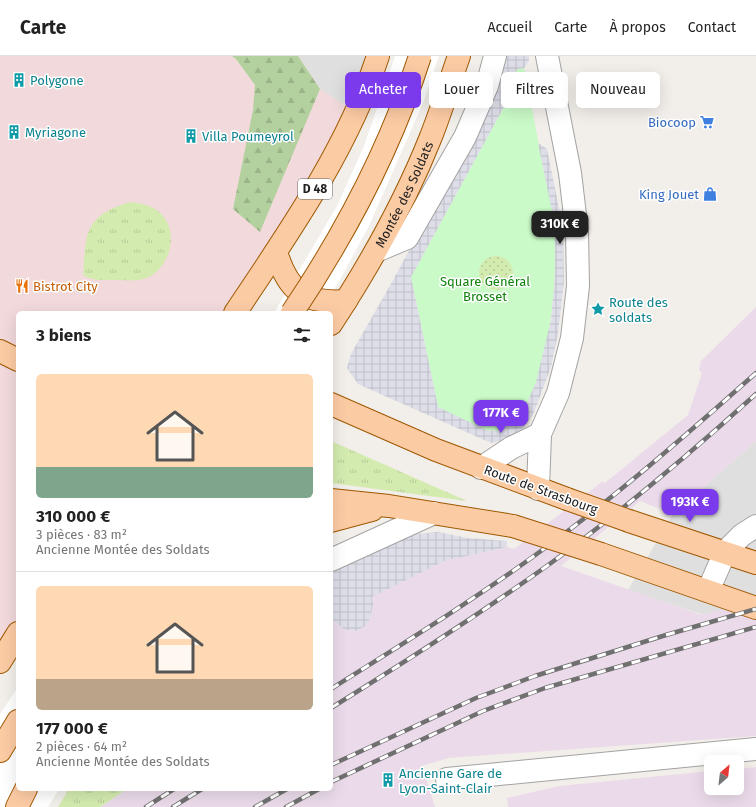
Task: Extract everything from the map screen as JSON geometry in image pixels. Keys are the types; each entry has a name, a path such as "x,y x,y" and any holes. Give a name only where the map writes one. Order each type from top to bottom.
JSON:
{"main road":[{"name":"D 48","path":"236,311 276,252 331,162 357,108 378,56"},
{"path":"293,311 313,282 368,182 395,122 420,56"},
{"name":"Montée des Soldats","path":"333,321 376,251 403,199 430,139 459,56"},
{"path":"276,252 282,271 291,286 309,297 324,302 346,301"},
{"path":"0,345 16,346"},
{"path":"0,351 16,359"},
{"name":"Route de Strasbourg","path":"333,405 481,468 740,558"},
{"path":"333,500 389,506 513,526 600,554 756,608"},
{"path":"333,520 389,506"},
{"path":"0,662 16,636"},
{"path":"0,751 16,724"},
{"path":"16,807 25,791"}],"street":[{"path":"376,251 407,238 465,137 487,86 495,56"},
{"path":"538,489 540,434 558,393 569,352 578,286 576,232 570,173 547,56"},
{"path":"481,468 511,448 540,434"},
{"path":"333,559 434,513"},
{"path":"708,592 740,558 742,535 756,526"},
{"path":"447,779 756,749"}],"shaded area":[{"path":"0,56 298,56 320,89 345,106 345,108 350,109 311,179 225,311 16,311 16,630 0,656"},
{"path":"298,56 373,56 366,72 345,72 345,106 320,89"},
{"path":"504,56 529,56 529,60 524,68 518,69 515,72 501,72 501,108 503,108 411,277 438,407 486,430 497,431 509,425 519,416 527,403 536,382 551,320 555,277 555,226 538,143 547,149 563,228 564,282 558,333 551,367 533,415 524,427 513,436 491,443 358,384 347,368 351,354 392,282 486,108 493,108 493,91"},
{"path":"756,307 756,441 673,514 640,501 561,566 702,615 756,600 756,736 448,758 422,766 435,807 100,807 124,791 333,791 333,621 345,630 356,631 366,626 371,616 373,604 372,597 444,561 507,547 514,549 602,482 605,483 688,415 702,373 699,370 701,361"},
{"path":"756,441 756,632 628,590 673,514"},
{"path":"438,532 468,538 507,541 507,547 444,561 372,597 373,604 371,616 366,626 356,631 345,630 333,621 333,571 380,547 416,534"},
{"path":"756,767 756,807 508,807 507,798 559,786 704,772 704,795 744,795 744,768"}],"green space":[{"path":"232,56 298,56 320,89 260,232 233,209 253,110 255,85 236,59"},
{"name":"Square Général Brosset","path":"524,68 525,72 515,72 518,69"},
{"name":"Square Général Brosset","path":"503,108 532,108 555,226 555,275 547,340 540,373 529,400 515,421 497,431 491,431 476,426 438,407 411,277"},
{"path":"131,202 149,206 159,212 166,219 171,237 170,247 163,264 157,272 141,280 98,280 83,275 85,248 90,228 104,213"},
{"path":"493,256 499,256 508,261 512,267 512,279 508,285 499,290 493,290 484,285 479,276 479,270 484,261"},
{"path":"333,442 467,501 333,483"},
{"path":"68,791 124,791 100,807 58,807"}],"pier":[{"path":"395,56 439,56 434,72 429,72 429,85 421,108 421,72 389,72"},
{"path":"377,108 421,108 369,226 340,280 320,311 275,311 337,206 364,146"},
{"path":"16,690 16,791 58,791 48,807 0,807 0,714"}],"railway":[{"path":"333,688 459,607 563,535 647,468 756,373"},
{"path":"333,707 497,601 551,563 656,481 756,394"},
{"path":"333,764 476,698 535,676 666,635 756,609"},
{"path":"333,781 483,711 545,688 756,627"},
{"path":"146,807 171,791"},
{"path":"173,807 199,791"},
{"path":"255,807 283,791"},
{"path":"286,807 315,791"}],"place":[{"name":"Polygone","path":"19,80"},
{"name":"Biocoop","path":"707,122"},
{"name":"Myriagone","path":"14,132"},
{"name":"Villa Poumeyrol","path":"191,136"},
{"name":"King Jouet","path":"710,194"},
{"name":"Bistrot City","path":"22,286"},
{"name":"Route des soldats","path":"598,309"},
{"name":"Ancienne Gare de Lyon-Saint-Clair","path":"388,780"}]}
